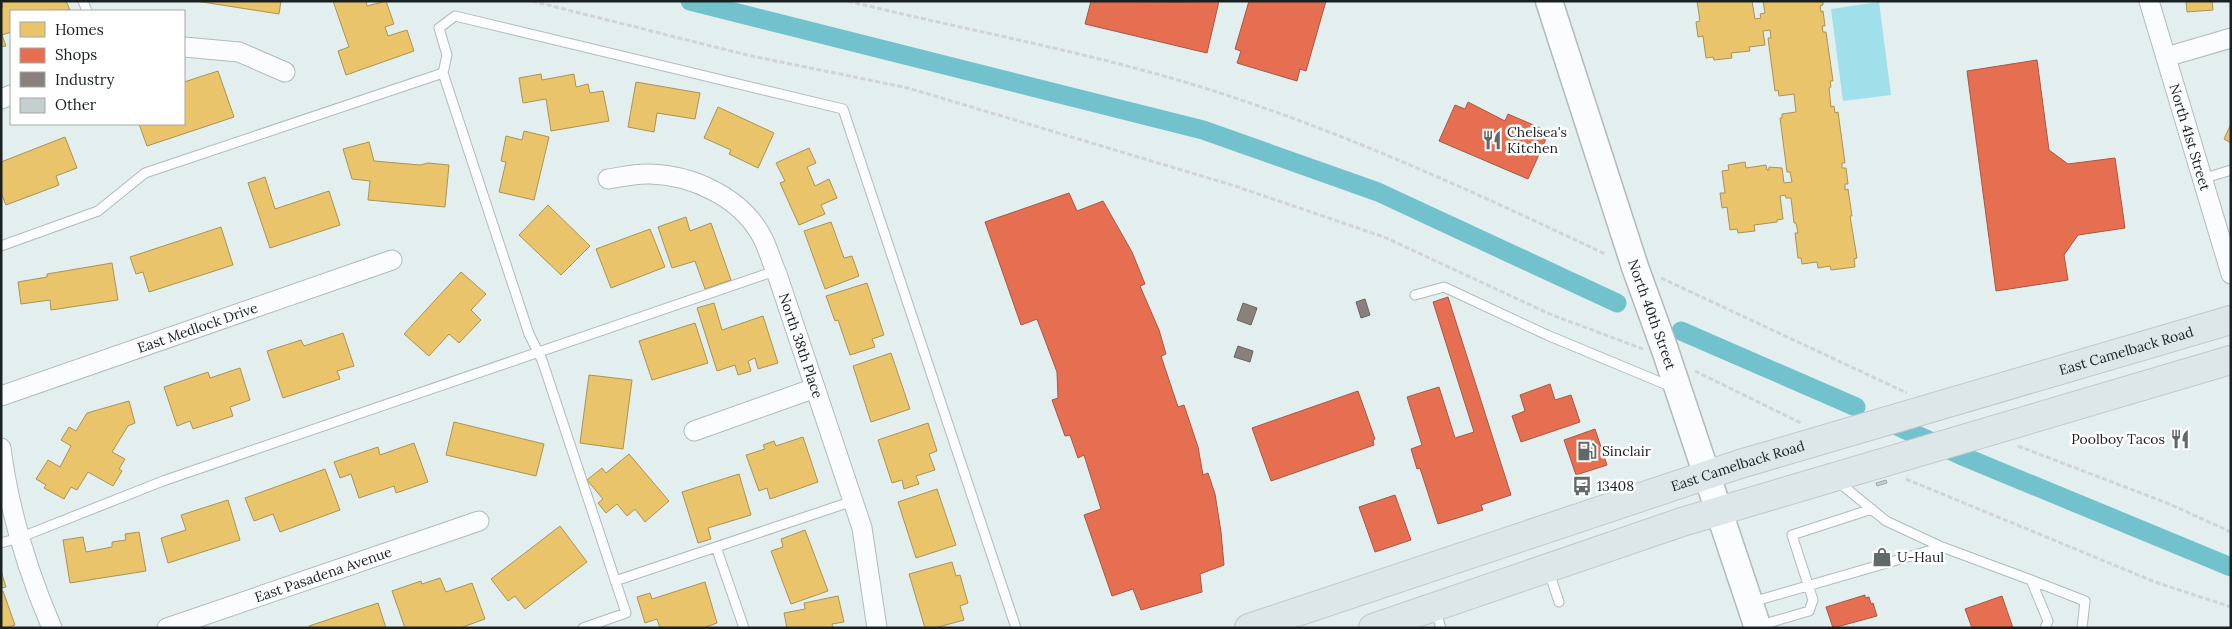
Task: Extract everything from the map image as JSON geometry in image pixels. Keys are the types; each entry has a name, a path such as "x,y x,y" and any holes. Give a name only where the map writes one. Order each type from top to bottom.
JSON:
{"main road":[{"name":"North 40th Street","path":"1549,1 1649,278 1665,350 1755,619"},
{"name":"East Camelback Road","path":"1249,628 1706,474 1850,431 1912,404 2231,320"},
{"path":"1380,627 1438,617 1548,568 1719,511 1832,477 1904,465 1977,435 2231,360"}],"street":[{"name":"North 41st Street","path":"2149,1 2231,274"},
{"path":"2166,56 2231,38"},
{"path":"185,47 238,52 285,72"},
{"name":"North 38th Place","path":"608,179 651,174 686,180 711,188 744,213 760,233 775,271 862,528 877,628"},
{"name":"East Medlock Drive","path":"1,396 392,260"},
{"path":"694,431 815,388"},
{"path":"1,448 10,540 52,628"},
{"name":"East Pasadena Avenue","path":"167,628 479,521"}],"lane":[{"path":"583,628 626,613 443,73 447,56 439,28 455,16 843,109 1016,628"},
{"path":"1,246 98,212 144,174 443,73"},
{"path":"2202,179 2231,170"},
{"path":"10,540 163,481 775,271"},
{"path":"1414,295 1444,287 1547,335 1678,389"},
{"path":"1832,477 1886,521 1942,547 2085,601 2082,628"},
{"path":"615,581 853,501"},
{"path":"1755,619 1809,611 1814,600 1792,535 1872,509"},
{"path":"716,547 744,628"},
{"path":"1755,619 1808,586 1942,547"},
{"path":"1548,568 1559,602"},
{"path":"2031,580 2048,621 2045,628"}],"path":[{"path":"532,1 747,55 908,88 1235,186 1384,238 1552,315 1631,344"},
{"path":"848,1 1111,62 1222,94 1310,125 1484,196 1605,254"},
{"path":"1649,278 1912,404"},
{"path":"1698,372 1805,425"},
{"path":"2016,446 2167,503 2231,532"},
{"path":"1904,465 2155,582 2231,607"}],"shaded area":[{"path":"1879,2 1891,95 1843,101 1831,9"}],"building: Homes":[{"path":"1,1 66,1 70,10 10,10 10,32 2,35 6,46 1,47 1,7 3,7"},
{"path":"196,1 281,1 279,14"},
{"path":"333,1 366,1 367,6 386,1 394,24 385,27 388,36 407,30 414,51 346,75 338,51 349,47"},
{"path":"1697,1 1752,1 1755,19 1761,18 1760,14 1765,13 1763,1 1823,1 1823,5 1820,6 1821,12 1823,11 1825,26 1822,26 1823,32 1826,32 1833,81 1830,81 1831,87 1829,88 1831,107 1834,106 1835,113 1838,112 1845,163 1842,163 1842,168 1846,168 1848,184 1845,184 1845,190 1848,189 1852,216 1850,216 1857,258 1854,259 1855,267 1831,270 1830,266 1818,268 1817,262 1802,264 1801,258 1798,258 1795,233 1798,233 1796,223 1794,223 1791,198 1786,198 1785,195 1780,196 1783,219 1777,220 1777,222 1754,225 1755,231 1738,233 1737,229 1730,230 1727,207 1722,208 1720,193 1725,193 1722,171 1729,170 1728,165 1745,162 1746,168 1766,165 1767,170 1769,170 1769,167 1782,168 1784,183 1792,182 1790,172 1787,172 1780,118 1782,118 1782,114 1796,112 1794,94 1779,96 1778,90 1775,91 1768,38 1771,38 1770,30 1763,31 1765,45 1749,47 1750,51 1731,53 1732,58 1714,60 1713,57 1706,58 1703,36 1698,37 1696,22 1700,21"},
{"path":"2186,1 2212,1 2213,10 2187,12"},
{"path":"218,71 234,117 147,146 139,125 185,125 185,82"},
{"path":"541,74 542,80 574,74 576,87 588,84 590,93 603,91 609,121 551,131 546,99 523,103 519,78"},
{"path":"636,82 700,93 695,119 657,113 654,132 628,127"},
{"path":"718,107 774,133 758,168 729,154 731,150 704,138"},
{"path":"2231,124 2231,143 2224,139"},
{"path":"524,131 549,137 534,200 499,192 506,162 501,161 506,136 522,140"},
{"path":"65,137 77,168 56,176 59,185 6,205 1,193 1,162"},
{"path":"369,142 374,161 420,165 428,163 449,165 445,207 368,200 370,181 352,179 343,149"},
{"path":"809,148 816,163 807,167 815,186 829,179 837,198 821,205 825,214 799,225 780,183 785,181 776,163"},
{"path":"265,177 275,209 329,191 340,225 270,248 248,183"},
{"path":"548,205 590,246 561,275 519,235"},
{"path":"686,217 690,231 711,223 731,280 705,289 695,261 672,268 658,227"},
{"path":"831,222 844,258 852,256 859,276 825,289 804,231"},
{"path":"221,227 233,265 149,292 143,272 136,274 130,257"},
{"path":"650,229 665,267 611,288 596,249"},
{"path":"112,263 118,300 51,310 50,300 21,304 18,282 47,277 47,274"},
{"path":"461,272 486,294 471,310 481,320 459,343 449,334 429,356 404,334"},
{"path":"867,283 884,335 872,339 875,347 850,355 838,320 835,321 826,296"},
{"path":"714,303 722,330 763,316 778,363 758,369 755,358 748,361 751,371 738,375 735,365 717,371 697,308"},
{"path":"695,323 708,363 652,380 639,341"},
{"path":"343,333 354,366 337,371 340,379 283,398 267,351 301,340 304,346"},
{"path":"891,353 910,409 871,422 853,366"},
{"path":"240,368 250,400 230,407 233,416 193,429 190,421 177,426 164,387 208,372 210,378"},
{"path":"589,375 632,380 623,449 580,443"},
{"path":"129,401 135,423 128,426 112,452 125,459 119,469 122,471 113,486 88,472 77,490 71,487 64,499 44,488 46,485 36,479 48,460 60,467 71,446 61,440 69,427 76,431 87,413"},
{"path":"454,422 544,444 536,476 446,455"},
{"path":"928,423 937,451 929,454 935,470 916,476 919,484 904,489 902,480 892,483 878,440"},
{"path":"803,437 818,482 770,499 767,488 759,491 746,455 765,449 763,445 774,441 776,446"},
{"path":"414,443 428,482 396,493 394,486 359,498 351,474 340,478 334,462 378,447 380,455"},
{"path":"629,454 669,501 645,522 635,509 627,516 617,504 606,513 598,503 603,499 587,480 602,468 606,473"},
{"path":"325,469 340,510 280,532 273,514 254,521 245,498"},
{"path":"739,474 751,515 708,528 711,539 698,543 682,492"},
{"path":"937,489 956,545 916,558 898,502"},
{"path":"228,500 240,540 168,563 161,538 186,530 181,515"},
{"path":"560,526 587,562 525,609 515,596 508,601 491,579"},
{"path":"805,530 828,591 791,604 771,551 783,547 781,539"},
{"path":"139,532 146,571 70,583 63,540 83,537 86,552 112,547 112,542 126,540 125,534"},
{"path":"952,562 956,576 960,575 968,603 960,606 964,620 935,628 925,628 909,574"},
{"path":"1,571 6,587 1,588"},
{"path":"440,578 446,592 472,583 485,619 460,628 405,628 392,591 421,581 422,584"},
{"path":"705,582 717,623 703,628 660,628 657,619 645,623 637,597 650,593 652,599"},
{"path":"3,591 15,625 6,628 1,628 1,592"},
{"path":"838,596 844,622 832,624 833,628 787,628 784,613 805,609 804,603"},
{"path":"378,603 386,628 310,628 309,626"}],"building: Shops":[{"path":"1091,1 1219,1 1207,53 1085,24"},
{"path":"1249,1 1326,1 1306,71 1300,69 1297,81 1237,63 1241,51 1235,49"},
{"path":"2037,60 2049,150 2068,164 2115,158 2125,228 2078,235 2064,255 2068,280 1996,291 1967,71"},
{"name":"Chelsea's Kitchen","path":"1468,102 1505,121 1508,114 1545,130 1542,137 1546,139 1528,179 1439,141 1455,105 1465,109"},
{"path":"1069,193 1077,211 1103,201 1132,252 1145,284 1140,286 1159,330 1166,354 1161,356 1178,407 1184,405 1198,447 1203,475 1208,473 1215,494 1224,565 1200,574 1202,592 1141,610 1133,589 1112,596 1084,515 1101,509 1084,455 1078,458 1070,435 1065,436 1052,400 1058,398 1057,372 1037,319 1021,325 985,222"},
{"path":"1448,297 1511,495 1481,505 1483,510 1438,524 1420,468 1417,469 1411,449 1422,445 1407,397 1439,387 1455,438 1474,432 1433,302"},
{"path":"1550,384 1555,400 1571,395 1580,422 1521,442 1512,416 1525,411 1520,395"},
{"path":"1358,391 1375,439 1373,440 1374,445 1271,481 1252,428"},
{"path":"1595,429 1607,465 1576,475 1564,440"},
{"path":"1587,482 1589,487 1581,490 1577,486"},
{"path":"1395,495 1411,540 1375,552 1359,507"},
{"path":"1865,595 1865,598 1869,597 1871,604 1873,603 1877,616 1833,628 1826,607"},
{"path":"2002,596 2013,628 1972,628 1965,609"}],"building: Industry":[{"path":"1365,299 1370,315 1361,318 1356,302"},
{"path":"1243,303 1257,308 1251,325 1237,320"},
{"path":"1238,346 1253,351 1250,362 1234,357"}],"building: Other":[{"path":"1886,480 1887,483 1877,486 1876,483"}],"waterway":[{"path":"690,1 1203,130 1378,192 1617,303"},
{"path":"1681,331 1856,407"},
{"path":"1882,419 1967,458 2231,567"}],"place":[{"name":"Chelsea's Kitchen","path":"1492,140"},
{"name":"Poolboy Tacos","path":"2180,439"},
{"name":"Sinclair","path":"1587,451"},
{"name":"13408","path":"1582,486"},
{"name":"U-Haul","path":"1882,557"}]}
